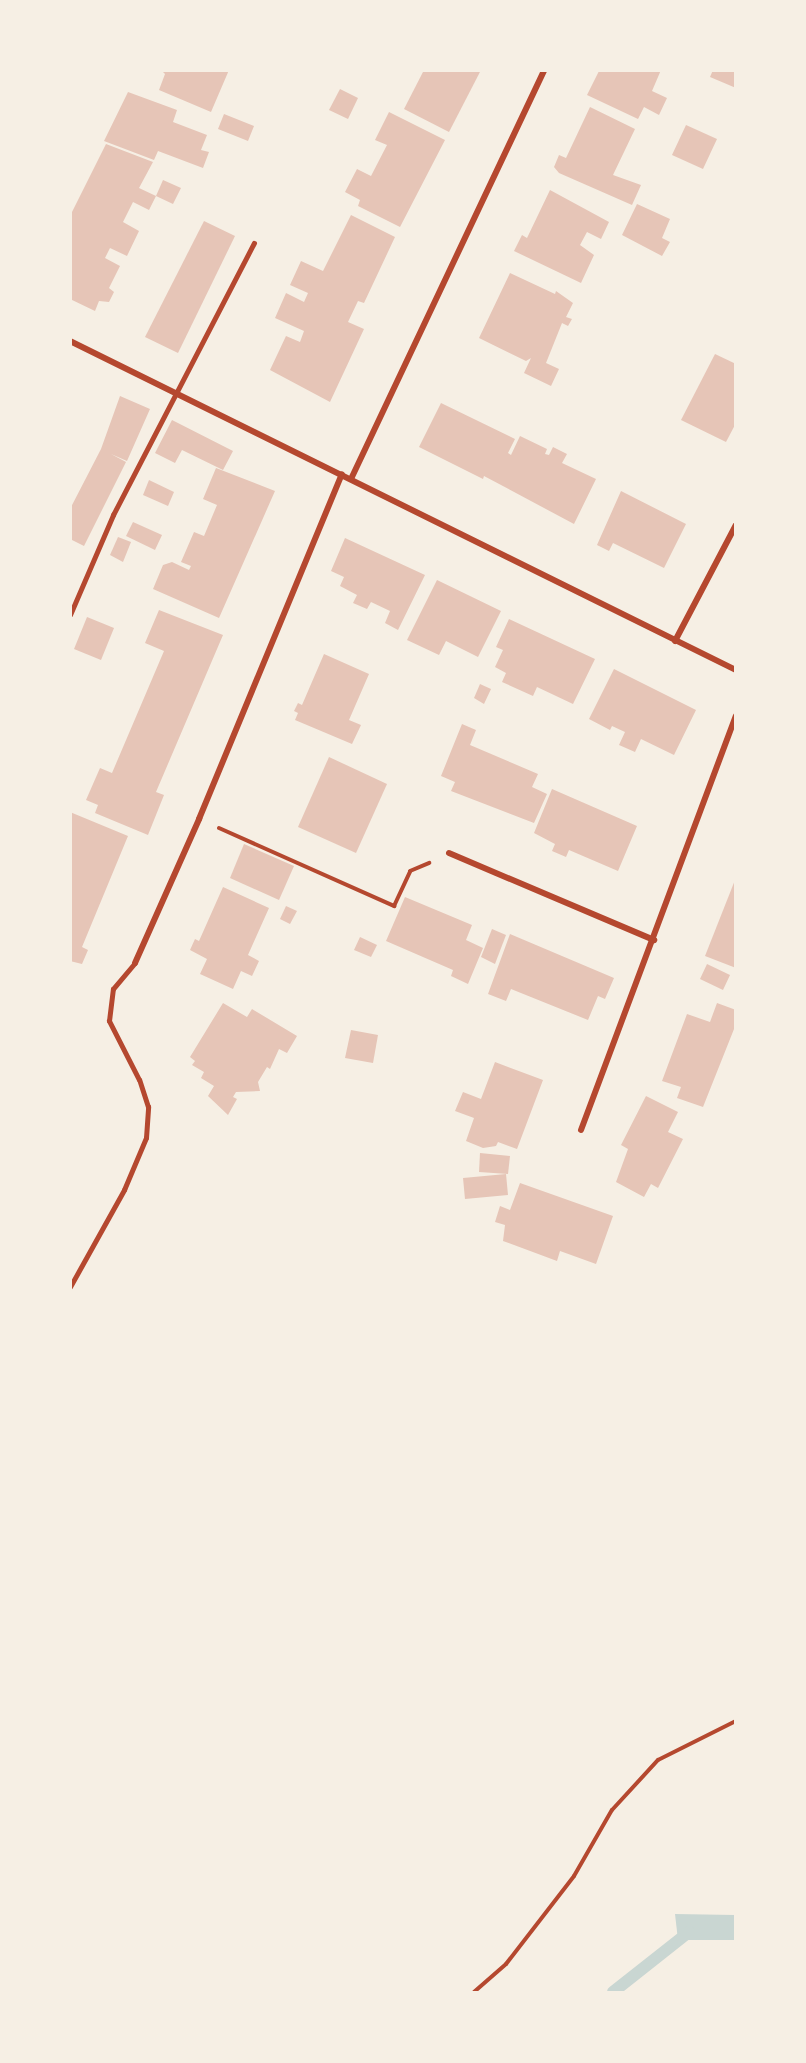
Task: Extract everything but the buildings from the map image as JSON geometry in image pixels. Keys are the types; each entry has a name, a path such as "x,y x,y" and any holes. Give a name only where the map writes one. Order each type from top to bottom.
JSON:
{"street":[{"path":"351,479 544,70"},
{"path":"70,341 735,670"},
{"path":"135,963 199,819 342,474"},
{"path":"675,641 735,525"},
{"path":"581,1130 654,940 735,716"},
{"path":"449,853 654,940"}],"lane":[{"path":"70,615 113,515 254,243"},
{"path":"70,1287 124,1190 146,1138 148,1107 139,1080 109,1021 113,989 135,963"}],"path":[{"path":"199,819 394,906 410,871 449,853"},
{"path":"474,1992 513,1955 574,1875 612,1810 658,1760 735,1721"}],"shaded area":[{"path":"675,1914 735,1915 735,1940 678,1940"}],"waterway":[{"path":"613,1992 689,1932"}]}
